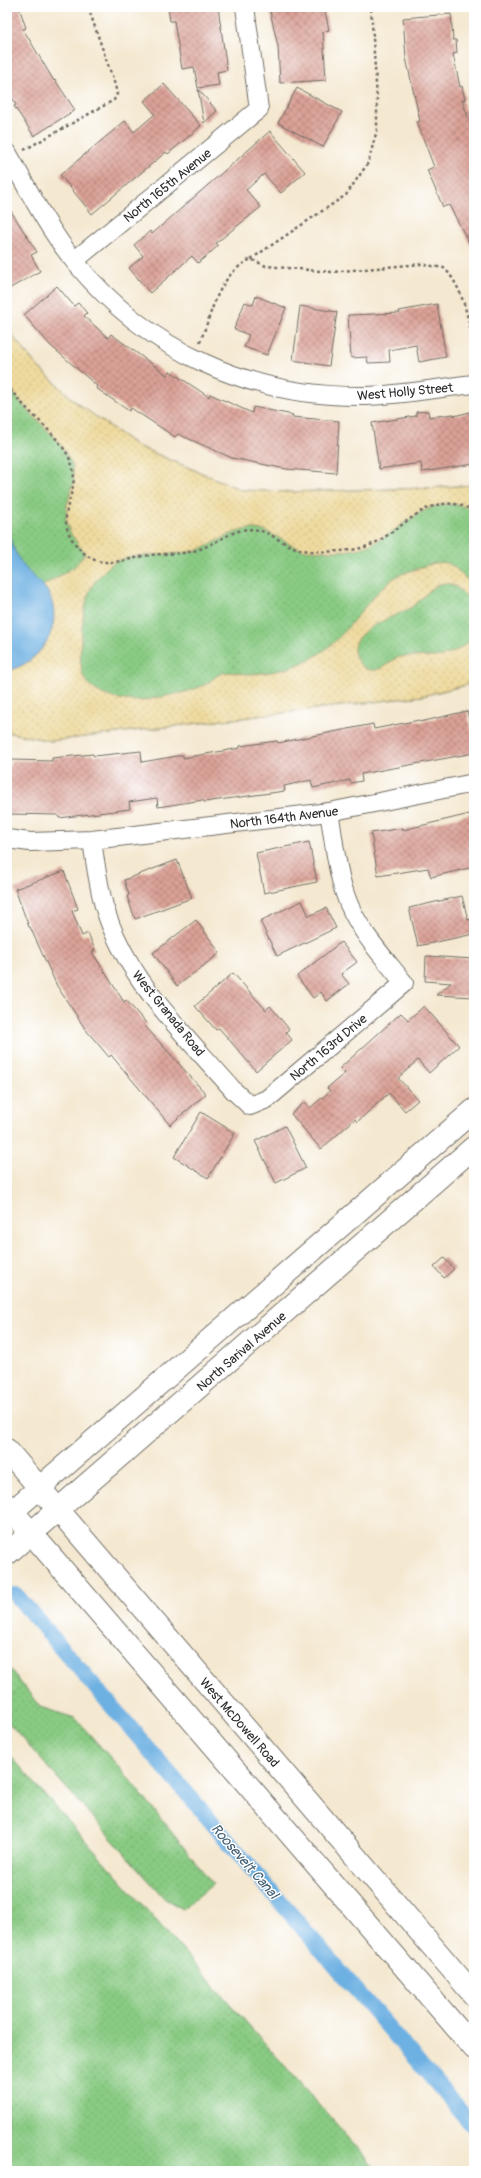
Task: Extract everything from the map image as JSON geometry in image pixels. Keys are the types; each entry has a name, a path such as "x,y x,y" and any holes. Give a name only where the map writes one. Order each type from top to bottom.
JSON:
{"main road":[{"path":"474,1110 39,1488 9,1511 31,1533 474,2048"},
{"name":"North Sarival Avenue","path":"7,1554 474,1147"},
{"name":"West McDowell Road","path":"7,1450 474,1995"}],"street":[{"name":"North 165th Avenue","path":"74,261 259,109 245,7"},
{"name":"West Holly Street","path":"9,154 52,231 74,261 95,285 125,314 152,335 193,358 222,370 266,384 325,394 373,396 474,384"},
{"name":"North 164th Avenue","path":"7,839 30,842 92,840 329,812 474,783"},
{"name":"North 163rd Drive","path":"250,1106 266,1099 404,983 367,937 351,908 341,878 329,812"},
{"name":"West Granada Road","path":"92,840 104,906 123,953 150,993 234,1091 250,1106"}],"path":[{"path":"9,154 114,100 117,94 115,85 88,7"},
{"path":"193,358 221,288 234,270 346,195 354,186 368,163 377,130 377,92 371,7"},
{"path":"251,259 266,266 331,272 415,264 444,268 456,283 462,298 474,346"},
{"path":"7,384 25,408 59,442 68,457 74,471 74,481 67,505 66,522 78,545 85,554 97,561 115,562 152,555 193,551 236,532 249,529 270,533 302,549 353,550 369,546 416,515 435,506 462,505 474,511"}],"green space":[{"path":"7,329 37,366 78,404 137,446 242,490 288,492 429,488 474,485 474,683 422,696 51,741 7,732"},
{"path":"7,1665 40,1707 75,1718 126,1775 213,1884 183,1909 165,1899 7,1721"},
{"path":"7,1752 378,2171 7,2171"}],"sand":[{"path":"7,329 37,366 78,404 137,446 242,490 288,492 429,488 474,485 474,511 458,505 444,504 430,508 418,514 380,539 367,546 353,550 306,550 293,546 263,530 248,529 232,534 202,549 185,553 140,556 113,563 100,575 87,597 81,634 81,660 84,678 89,685 104,695 134,701 178,694 192,690 206,684 223,673 258,673 281,670 296,665 310,659 334,642 383,587 394,578 407,572 439,563 446,563 450,565 474,584 474,603 453,585 445,583 440,584 413,606 370,628 361,635 355,643 354,653 363,667 369,670 376,670 400,657 437,657 446,655 474,639 474,683 422,696 51,741 7,732 7,671 20,666 31,659 41,649 48,638 53,625 53,612 50,599 43,586 74,567 85,554 71,534 66,522 67,505 74,481 72,464 59,442 21,403 7,384"}],"water":[{"path":"7,528 21,561 49,594 53,606 54,619 46,642 39,652 19,667 7,671"}],"building":[{"path":"7,7 19,7 26,28 23,29 54,81 55,80 75,110 34,136 14,106 16,105 7,89"},
{"path":"168,7 218,7 227,70 217,72 219,85 198,88 194,67 182,69 174,21 170,21"},
{"path":"269,7 324,7 329,30 323,32 326,80 280,83 278,46"},
{"path":"451,14 453,40 456,40 457,53 453,54 460,87 462,86 465,100 462,100 474,134 474,252 449,205 443,207 427,170 434,167 417,122 420,121 406,58 403,18"},
{"path":"164,84 201,126 168,154 166,152 92,214 60,175 125,121 134,132 155,114 144,101"},
{"path":"297,88 342,112 323,147 278,123"},
{"path":"198,89 217,111 204,123"},
{"path":"270,131 305,172 281,193 264,174 246,190 261,207 216,243 218,246 198,263 192,256 150,293 129,268 143,256 134,245 150,231 152,234"},
{"path":"7,205 37,252 31,255 40,271 7,290"},
{"path":"57,286 74,306 78,303 87,313 84,316 108,338 111,334 167,375 170,371 209,397 210,394 252,413 253,407 293,415 292,417 339,421 336,473 286,469 232,458 178,434 175,437 131,408 129,411 96,388 97,386 50,345 24,315"},
{"path":"256,296 286,308 267,355 244,347 249,335 234,329 245,302 253,305"},
{"path":"437,304 446,357 419,362 416,345 389,350 390,362 368,363 367,357 351,358 348,315 400,313 399,311"},
{"path":"300,306 337,312 329,366 293,360"},
{"path":"428,411 429,417 454,414 454,416 474,411 474,464 422,472 421,463 379,469 372,423 416,416 416,412"},
{"path":"467,711 474,739 474,753 361,774 362,781 351,783 350,780 313,788 311,780 284,786 285,791 204,802 203,800 158,807 157,798 129,802 130,809 59,818 58,815 8,814 7,766 10,766 11,760 52,761 52,758 93,754 94,756 141,751 142,762 183,755 183,758 240,748 240,746 277,741 278,743 373,724 374,729 419,720 420,722"},
{"path":"474,813 474,867 431,877 428,868 378,876 371,833 403,828 403,830"},
{"path":"309,842 317,882 264,893 256,853"},
{"path":"177,860 192,898 135,919 127,896 129,895 124,880"},
{"path":"64,871 78,909 72,911 82,936 88,933 95,950 92,952 124,1002 126,1000 147,1024 145,1026 206,1094 170,1125 111,1055 109,1057 86,1030 57,986 29,927 15,889"},
{"path":"462,896 468,920 474,919 474,934 418,946 409,908"},
{"path":"302,901 309,916 326,908 336,928 277,956 260,921"},
{"path":"196,920 220,953 177,986 153,953"},
{"path":"341,942 357,962 341,974 349,984 327,1001 321,992 313,998 297,976"},
{"path":"426,956 474,959 474,997 436,995 451,983 425,981"},
{"path":"233,973 266,1010 270,1006 289,1029 286,1032 292,1040 256,1071 219,1028 216,1030 195,1006"},
{"path":"424,1006 459,1046 429,1073 418,1060 398,1078 418,1100 405,1111 389,1093 357,1122 355,1119 321,1149 291,1114 305,1102 310,1108 330,1091 327,1088 345,1073 340,1068 401,1013 408,1020"},
{"path":"201,1112 235,1133 208,1178 174,1157"},
{"path":"285,1126 306,1168 276,1183 255,1141"},
{"path":"444,1258 454,1269 444,1278 434,1267"}],"waterway":[{"name":"Roosevelt Canal","path":"16,1595 474,2127"}]}
